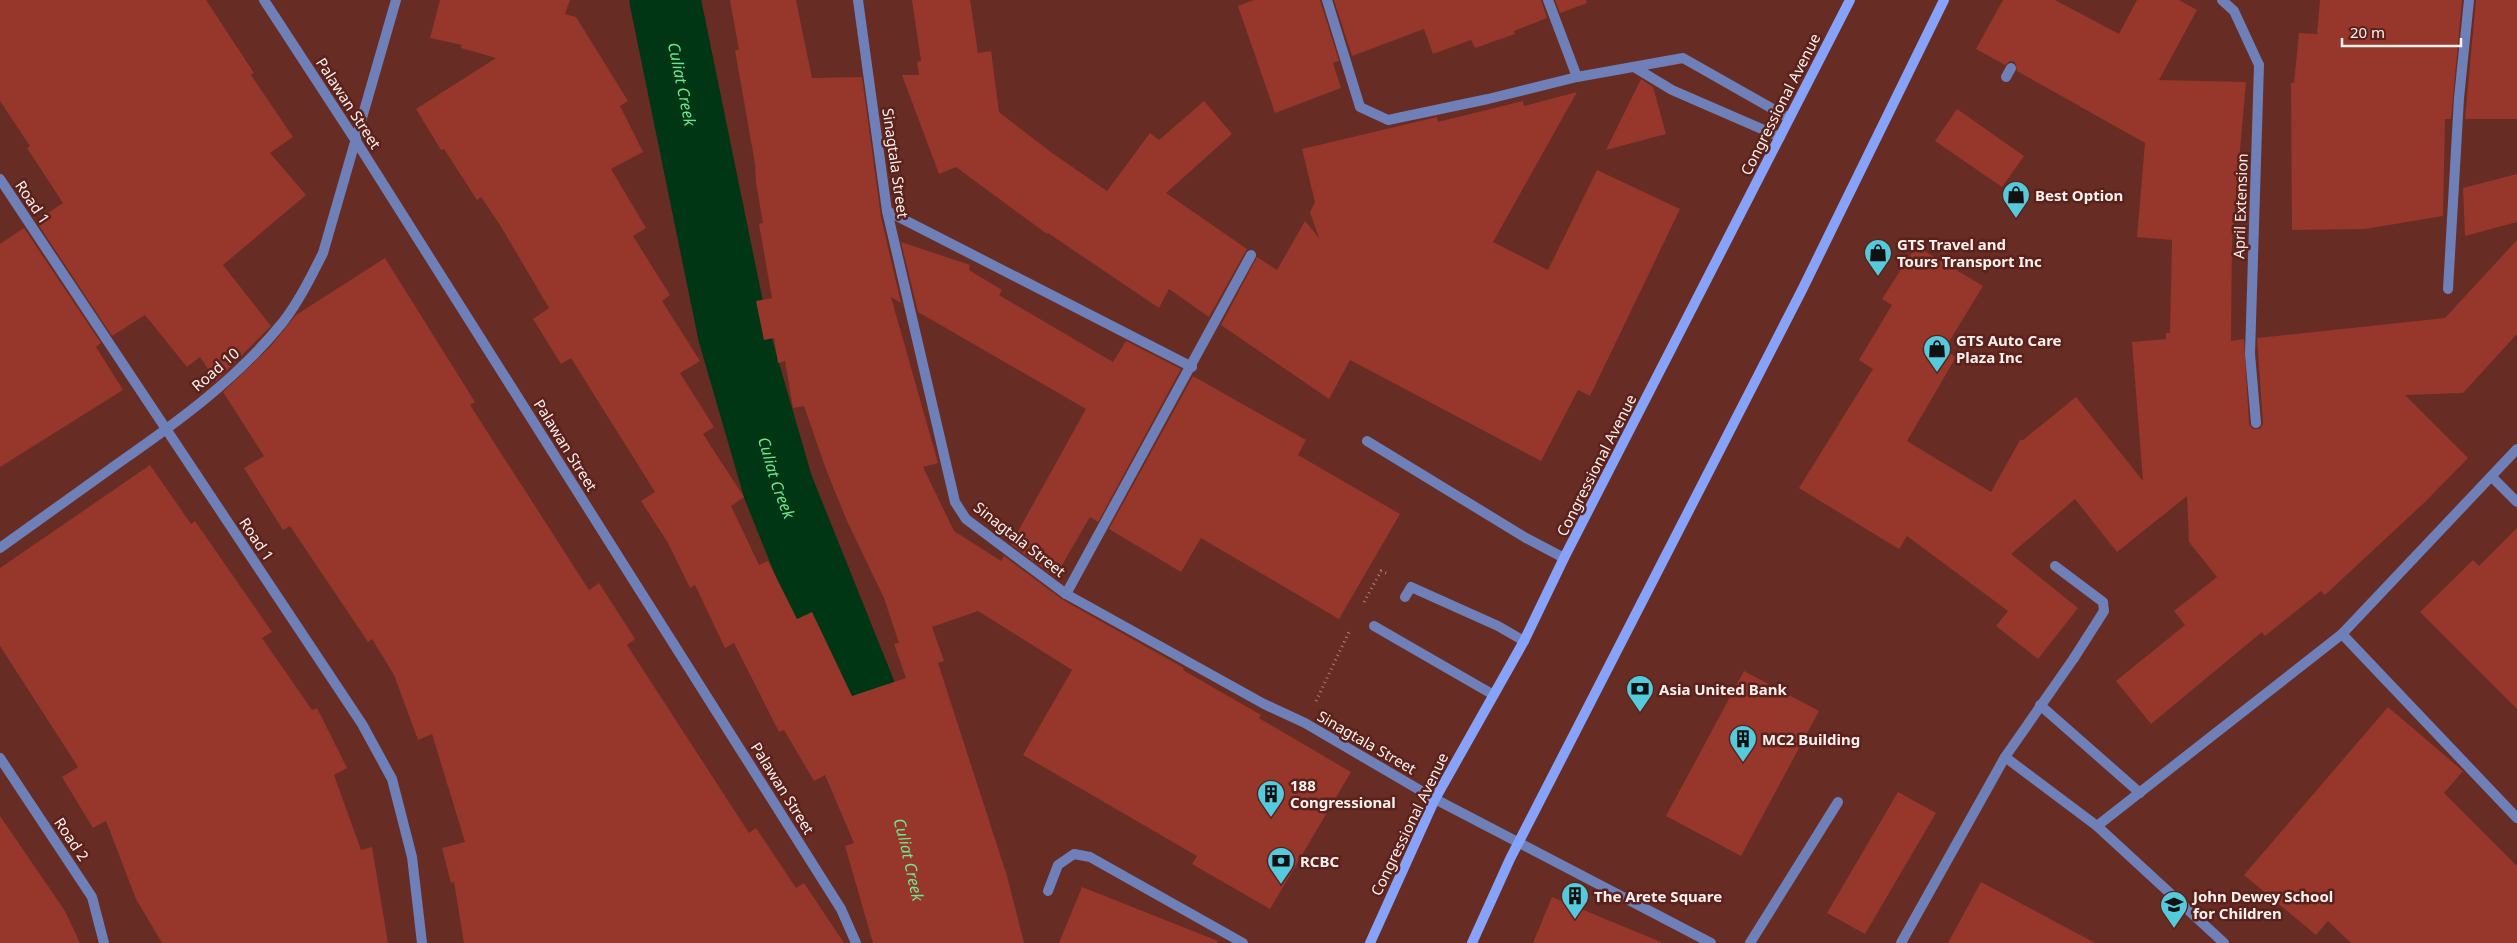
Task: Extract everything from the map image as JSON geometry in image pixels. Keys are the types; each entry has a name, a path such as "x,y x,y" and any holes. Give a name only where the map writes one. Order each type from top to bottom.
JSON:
{"main road":[{"name":"Congressional Avenue","path":"1370,943 1435,799 1492,694 1524,641 1564,558 1850,0"},
{"path":"1472,943 1519,841 1802,290 1944,0"}],"street":[{"name":"Palawan Street","path":"264,0 356,141 841,909 856,943"},
{"name":"Road 10","path":"0,548 166,430 221,386 258,350 284,320 306,286 323,253 396,0"},
{"name":"Sinagtala Street","path":"858,0 887,211 955,502 966,519 1066,594 1264,704 1305,723 1435,799 1519,841"},
{"path":"1327,0 1360,107 1388,120 1488,99 1577,77 1684,58 1789,118"},
{"path":"1548,0 1577,77"},
{"name":"April Extension","path":"2222,0 2234,11 2259,65 2250,354 2256,423"},
{"path":"2448,289 2459,98 2469,0"},
{"path":"1634,66 1672,90 1780,137"},
{"name":"Road 1","path":"0,179 362,724 392,779 412,858 422,943"},
{"path":"887,211 1192,367"},
{"path":"1066,594 1192,367 1251,255"},
{"path":"1367,441 1526,538 1564,558"},
{"path":"2097,826 2342,634 2517,449"},
{"path":"2492,477 2517,502"},
{"path":"1901,943 2005,757 2040,704 2074,658 2104,611 2103,602 2055,566"},
{"path":"1404,597 1411,586 1498,626 1524,641"},
{"path":"1374,626 1492,694"},
{"path":"2342,634 2517,818"},
{"path":"2040,704 2140,792"},
{"path":"2005,757 2097,826 2224,943"},
{"name":"Road 2","path":"0,758 92,897 104,943"},
{"path":"1750,943 1838,802"},
{"path":"1519,841 1711,943"},
{"path":"1048,891 1058,864 1074,854 1090,857 1243,943"}],"path":[{"path":"1361,608 1381,570"},
{"path":"1305,723 1352,626"}],"building":[{"path":"0,0 206,0 254,73 251,75 293,137 270,153 306,195 223,265 271,326 216,381 200,357 187,367 145,315 112,336 36,221 63,203 27,148 30,146 0,101"},
{"path":"440,0 570,0 565,14 576,17 628,101 620,106 643,152 611,169 646,228 633,236 670,295 662,301 700,361 680,373 714,427 703,434 744,497 731,506 759,565 768,561 797,619 812,612 852,696 906,678 894,644 899,643 884,598 847,521 827,472 804,406 793,408 785,361 778,363 774,338 764,340 756,301 772,298 759,224 763,223 756,183 755,164 735,50 739,50 730,0 796,0 812,78 862,77 881,217 901,303 891,297 938,463 923,467 954,531 1001,561 1004,556 1063,600 1184,668 1183,670 1261,715 1259,718 1351,772 1270,909 1192,864 1197,856 1023,755 1072,670 978,611 932,627 944,661 938,663 1007,876 1024,943 873,943 845,846 854,843 825,775 814,781 784,730 779,732 734,643 725,648 695,585 690,588 668,543 641,501 655,492 571,358 561,364 533,319 549,308 500,225 481,197 477,200 444,149 441,150 416,109 496,58 461,48 462,45 430,38"},
{"path":"912,0 970,0 978,53 991,51 999,112 1052,153 1107,191 1150,133 1159,140 1204,101 1232,134 1166,193 1247,249 1209,317 1169,289 1159,308 1047,234 956,167 939,174 902,75 919,75 917,62 921,61"},
{"path":"1254,0 1320,0 1339,61 1333,63 1341,88 1275,113 1238,6"},
{"path":"1334,0 1541,0 1547,18 1514,31 1515,34 1475,48 1471,40 1433,54 1424,29 1352,56"},
{"path":"1555,0 1586,0 1587,3 1560,13"},
{"path":"2003,0 2055,0 2119,34 2137,0 2179,0 2197,10 2159,80 2246,82 2232,241 2231,341 2244,339 2249,424 2253,429 2260,429 2263,423 2257,338 2445,318 2517,240 2517,334 2463,393 2405,395 2468,458 2425,502 2325,595 2321,591 2265,636 2262,632 2151,724 2116,681 2185,625 2174,611 2217,577 2189,542 2187,496 2117,552 2075,499 2011,554 2078,608 2038,659 1996,626 2008,611 1907,536 1899,549 1799,488 1873,369 1859,360 1892,305 1882,299 1916,246 1983,286 1944,350 1956,357 1907,441 1991,492 2020,440 2023,440 2076,397 2143,481 2132,342 2166,339 2166,333 2170,333 2172,240 2137,237 2145,143 2017,71 2015,62 2010,61 2005,65 1976,49"},
{"path":"2320,0 2462,0 2451,119 2445,119 2443,216 2365,229 2292,230 2291,83 2294,83 2299,33 2317,34"},
{"path":"2476,0 2517,0 2517,119 2465,119"},
{"path":"1641,79 1653,87 1666,134 1606,150"},
{"path":"1577,92 1493,242 1548,270 1597,170 1680,209 1590,396 1578,390 1541,461 1350,360 1329,399 1221,325 1257,257 1277,270 1305,221 1319,238 1310,212 1315,202 1302,149 1437,117 1438,122 1523,101 1524,106"},
{"path":"1957,109 2024,156 2002,187 1935,141"},
{"path":"2517,174 2517,222 2465,236 2463,188"},
{"path":"24,228 101,343 96,347 123,390 0,467 0,244"},
{"path":"901,242 970,265 969,270 1002,290 999,295 1113,362 1126,341 1181,369 1098,522 1090,517 1055,577 1011,544 1086,409 918,312"},
{"path":"385,258 475,402 470,405 589,590 599,583 635,639 627,645 749,833 756,828 796,888 804,883 844,943 464,943 454,882 451,883 442,848 465,842 432,734 418,740 394,675 372,639 368,642 290,526 283,530 244,468 264,456 223,392 270,347 296,315"},
{"path":"1193,376 1306,440 1298,455 1400,514 1339,619 1201,538 1181,572 1109,529"},
{"path":"150,465 191,524 195,521 272,632 262,638 312,710 317,708 347,768 334,775 361,850 372,847 388,943 162,943 136,899 106,821 93,828 62,777 78,767 0,646 0,568"},
{"path":"2517,528 2517,709 2420,612 2473,560 2479,566"},
{"name":"MC2 Building","path":"1744,671 1819,711 1741,856 1666,816"},
{"path":"2388,707 2463,771 2444,793 2517,866 2517,943 2351,943 2328,921 2316,935 2244,875"},
{"path":"1898,792 1936,813 1865,934 1827,913"},
{"path":"0,816 65,911 80,943 0,943"},
{"path":"1981,882 2095,943 1948,943"},
{"path":"1082,887 1218,941 1217,943 1059,943"},
{"name":"The Arete Square","path":"1552,897 1661,942 1661,943 1533,943"}],"waterway":[{"name":"Culiat Creek","path":"665,0 733,332 778,487 874,726 905,840 928,943"}],"place":[{"name":"Best Option","path":"2016,219"},
{"name":"GTS Travel and Tours Transport Inc","path":"1878,277"},
{"name":"GTS Auto Care Plaza Inc","path":"1937,373"},
{"name":"Asia United Bank","path":"1640,713"},
{"name":"MC2 Building","path":"1743,763"},
{"name":"188 Congressional","path":"1271,818"},
{"name":"RCBC","path":"1281,885"},
{"name":"The Arete Square","path":"1575,920"},
{"name":"John Dewey School for Children","path":"2174,929"}]}
